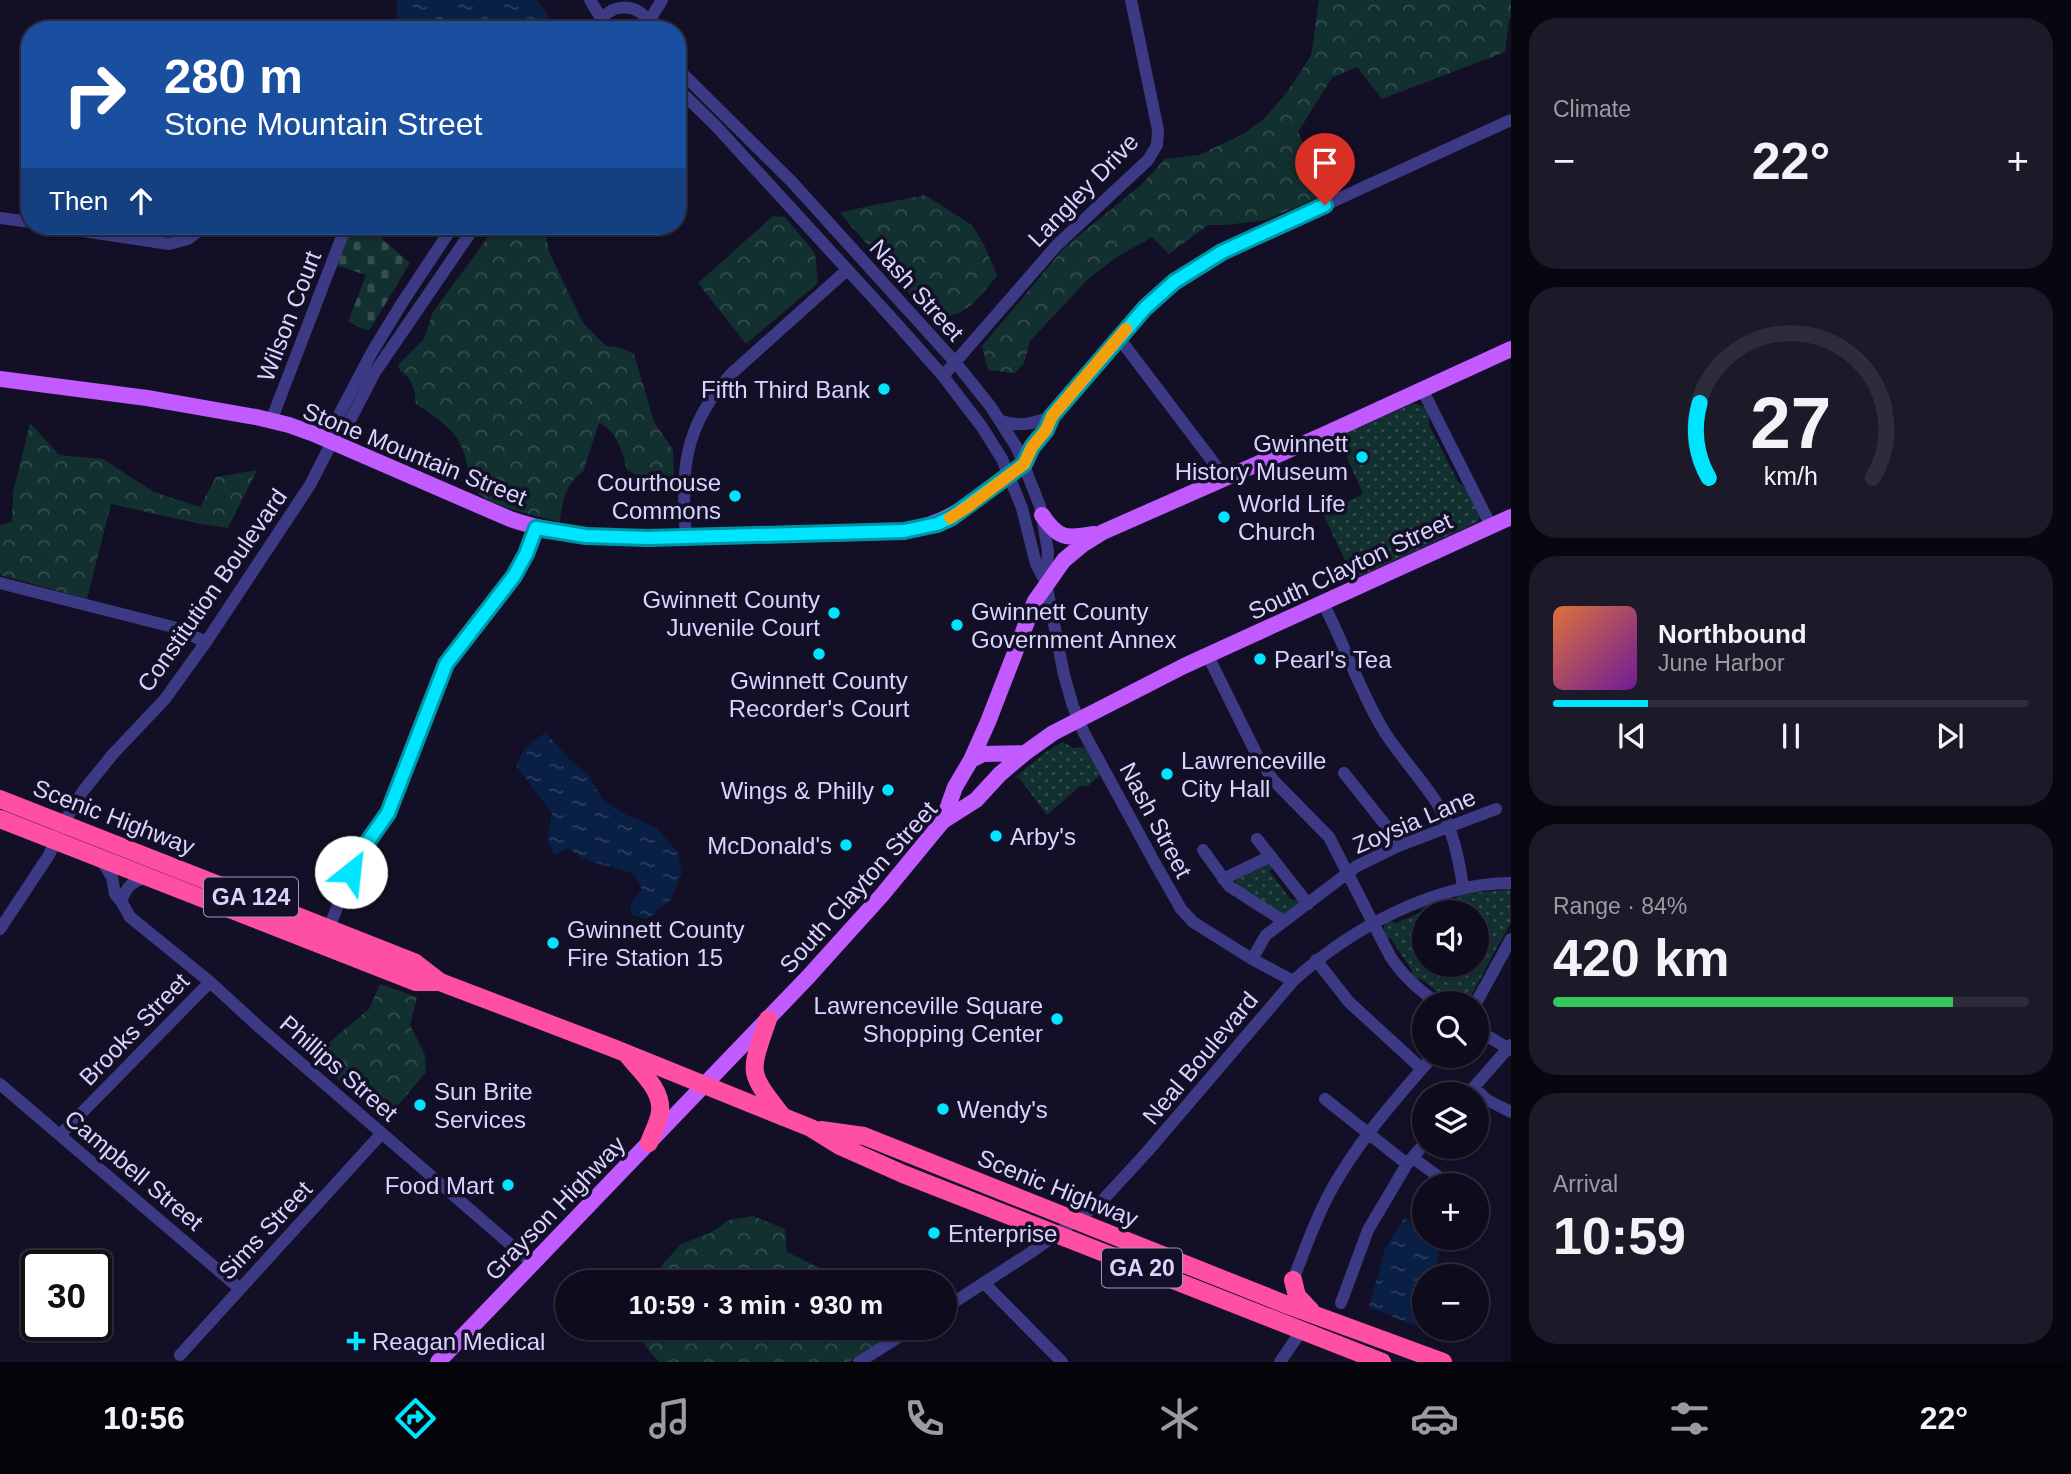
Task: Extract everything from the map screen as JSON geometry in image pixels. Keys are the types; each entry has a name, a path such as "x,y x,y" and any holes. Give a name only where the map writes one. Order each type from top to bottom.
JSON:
{"highway":[{"name":"Scenic Highway","path":"0,799 101,858 416,982 440,982"},
{"name":"Scenic Highway","path":"0,819 59,832 329,928 414,962 440,982 811,1128 860,1156 1382,1362"},
{"path":"323,946 329,928"},
{"path":"768,1019 754,1060 754,1072 759,1086 783,1117"},
{"path":"626,1053 659,1097 660,1111 649,1143"},
{"name":"Scenic Highway","path":"811,1128 864,1136 1075,1222 1316,1316 1443,1362"},
{"path":"1268,1297 1283,1292 1293,1280"},
{"path":"1293,1280 1297,1296 1316,1316"}],"main road":[{"path":"943,821 955,787 971,761 988,722 1035,601 1064,560 1082,545 1103,532 1511,349"},
{"name":"Stone Mountain Street","path":"0,379 147,398 271,421 305,431 536,528 586,536 686,537 920,529 952,517 1024,464"},
{"path":"1042,515 1049,526 1061,536 1077,537 1103,532"},
{"name":"South Clayton Street","path":"704,1085 849,933 943,821 976,800 1000,774 1046,737 1208,656 1511,517"},
{"path":"971,761 983,754 1024,753"},
{"name":"Grayson Highway","path":"438,1362 704,1085"}],"street":[{"path":"590,0 598,21"},
{"path":"652,21 662,0"},
{"name":"Langley Drive","path":"943,376 1057,244 1148,160 1157,145 1157,121 1130,0"},
{"path":"601,21 616,2 639,3 648,21"},
{"name":"Nash Street","path":"686,77 792,182 955,362 1001,421 1024,464 1042,515 1048,551 1046,583 1064,675 1079,720 1181,909 1204,930 1293,981"},
{"name":"Nash Street","path":"686,97 715,125 943,376 982,427 1009,474 1023,508 1036,564 1046,583"},
{"path":"1024,464 1052,416 1145,308 1174,282 1209,259 1511,120"},
{"path":"0,218 21,221"},
{"path":"110,235 169,244 188,240 194,235"},
{"name":"Wilson Court","path":"271,421 343,235"},
{"name":"Constitution Boulevard","path":"332,442 333,426 372,352 447,235"},
{"name":"Constitution Boulevard","path":"0,929 49,856 59,832 83,791 164,699 206,642 301,499 332,442 345,430 375,372 469,235"},
{"path":"686,537 683,482 691,437 699,417 731,374 847,271"},
{"path":"1119,338 1226,479"},
{"path":"1422,389 1492,526"},
{"path":"1001,421 1015,425 1030,424 1052,416"},
{"path":"329,928 357,857 388,813 446,664 514,576 536,528"},
{"path":"0,583 162,624 206,642"},
{"path":"1323,603 1380,725 1433,797 1449,827 1463,887"},
{"path":"1208,656 1257,755 1291,800 1329,837 1390,956 1402,974 1420,991"},
{"path":"1344,773 1387,827 1396,847"},
{"name":"Zoysia Lane","path":"1252,959 1266,934 1348,872 1396,847 1496,809"},
{"path":"1257,839 1308,904"},
{"path":"1203,850 1233,889 1282,920"},
{"path":"1223,878 1270,856"},
{"name":"Phillips Street","path":"101,858 112,877 115,894 130,917 210,982 258,1027 534,1264"},
{"path":"121,901 133,881 148,877"},
{"name":"Neal Boulevard","path":"957,1301 1093,1210 1110,1194 1293,981 1316,960 1373,923 1463,887 1511,883"},
{"path":"1483,991 1511,939"},
{"path":"1293,1280 1328,1198 1367,1134 1422,1069 1349,1002 1316,960"},
{"name":"Brooks Street","path":"60,1135 210,982"},
{"path":"1479,1082 1510,1048 1489,1037"},
{"name":"Campbell Street","path":"0,1084 239,1288"},
{"path":"1325,1099 1367,1134 1430,1173"},
{"path":"1489,1101 1511,1112"},
{"name":"Sims Street","path":"180,1355 382,1133"},
{"path":"1341,1303 1368,1230 1412,1159"},
{"path":"985,1284 1062,1362"},
{"path":"1280,1362 1302,1330"},
{"path":"859,1362 894,1340"}],"green space":[{"path":"1319,0 1511,0 1505,52 1382,99 1357,67 1332,78 1298,132 1327,194 1266,220 1208,225 1169,254 1152,237 1117,257 1089,278 1030,341 1024,363 1015,373 988,370 982,346 1065,247 1141,185 1165,159 1199,155 1243,134 1264,119 1287,92 1311,56"},
{"path":"925,195 972,225 997,275 968,307 945,317 928,315 840,213"},
{"path":"773,216 785,217 815,253 818,283 746,344 698,283"},
{"path":"347,235 377,235 410,263 369,331 348,322 366,275 336,265"},
{"path":"489,235 546,235 549,252 583,323 606,346 622,348 634,354 654,422 673,450 674,484 657,485 627,470 615,436 599,423 583,472 572,482 566,494 560,522 509,508 483,497 474,487 462,448 454,434 416,404 413,385 398,365 424,339 433,312"},
{"path":"1414,403 1425,407 1429,414 1429,425 1458,482 1465,487 1480,515 1478,522 1354,579 1323,514 1363,494 1338,437"},
{"path":"30,423 59,455 103,459 154,492 200,507 216,477 257,470 228,528 111,504 87,599 0,575 0,526 12,521 13,493"},
{"path":"1063,742 1073,748 1084,747 1101,774 1088,786 1080,786 1047,815 1019,778 1015,777"},
{"path":"1270,861 1275,867 1269,871 1292,901 1299,897 1303,904 1285,916 1237,886 1235,880"},
{"path":"1510,886 1511,922 1489,963 1489,900 1451,900 1458,894 1507,890"},
{"path":"1412,916 1412,970 1383,931 1385,924 1390,921 1396,923"},
{"path":"1414,977 1481,977 1474,991 1436,991 1421,979"},
{"path":"380,984 417,997 410,1025 425,1055 426,1072 384,1122 313,1056 369,1009"},
{"path":"753,1216 785,1229 787,1252 823,1270 659,1270 681,1244 710,1233 729,1220"},
{"path":"642,1340 884,1340 849,1362 659,1362"}],"water":[{"path":"397,0 536,0 551,21 397,21"},
{"path":"546,733 571,761 589,776 602,799 625,814 657,828 678,853 682,872 671,900 647,919 632,915 630,905 642,889 634,874 583,859 568,848 554,855 547,839 552,813 516,766 527,746"},
{"path":"1405,1217 1412,1221 1412,1250 1439,1250 1436,1264 1412,1264 1412,1324 1369,1307 1385,1249"}],"slow traffic":[{"path":"950,518 1024,464 1052,416 1126,329"}],"place":[{"name":"Fifth Third Bank","path":"884,389"},
{"name":"Gwinnett History Museum","path":"1362,457"},
{"name":"Courthouse Commons","path":"735,496"},
{"name":"World Life Church","path":"1224,517"},
{"name":"Gwinnett County Juvenile Court","path":"834,613"},
{"name":"Gwinnett County Government Annex","path":"957,625"},
{"name":"Gwinnett County Recorder's Court","path":"819,654"},
{"name":"Pearl's Tea","path":"1260,659"},
{"name":"Lawrenceville City Hall","path":"1167,774"},
{"name":"Wings & Philly","path":"888,790"},
{"name":"Arby's","path":"996,836"},
{"name":"McDonald's","path":"846,845"},
{"name":"Gwinnett County Fire Station 15","path":"553,943"},
{"name":"Lawrenceville Square Shopping Center","path":"1057,1019"},
{"name":"Sun Brite Services","path":"420,1105"},
{"name":"Wendy's","path":"943,1109"},
{"name":"Food Mart","path":"508,1185"},
{"name":"Enterprise","path":"934,1233"},
{"name":"Reagan Medical","path":"356,1341"}],"route":[{"path":"351,872 357,857 388,813 446,664 514,576 536,528 586,536 648,538 904,531 937,524 966,508 1024,464 1052,416 1145,308 1174,282 1222,252 1325,205"}]}
